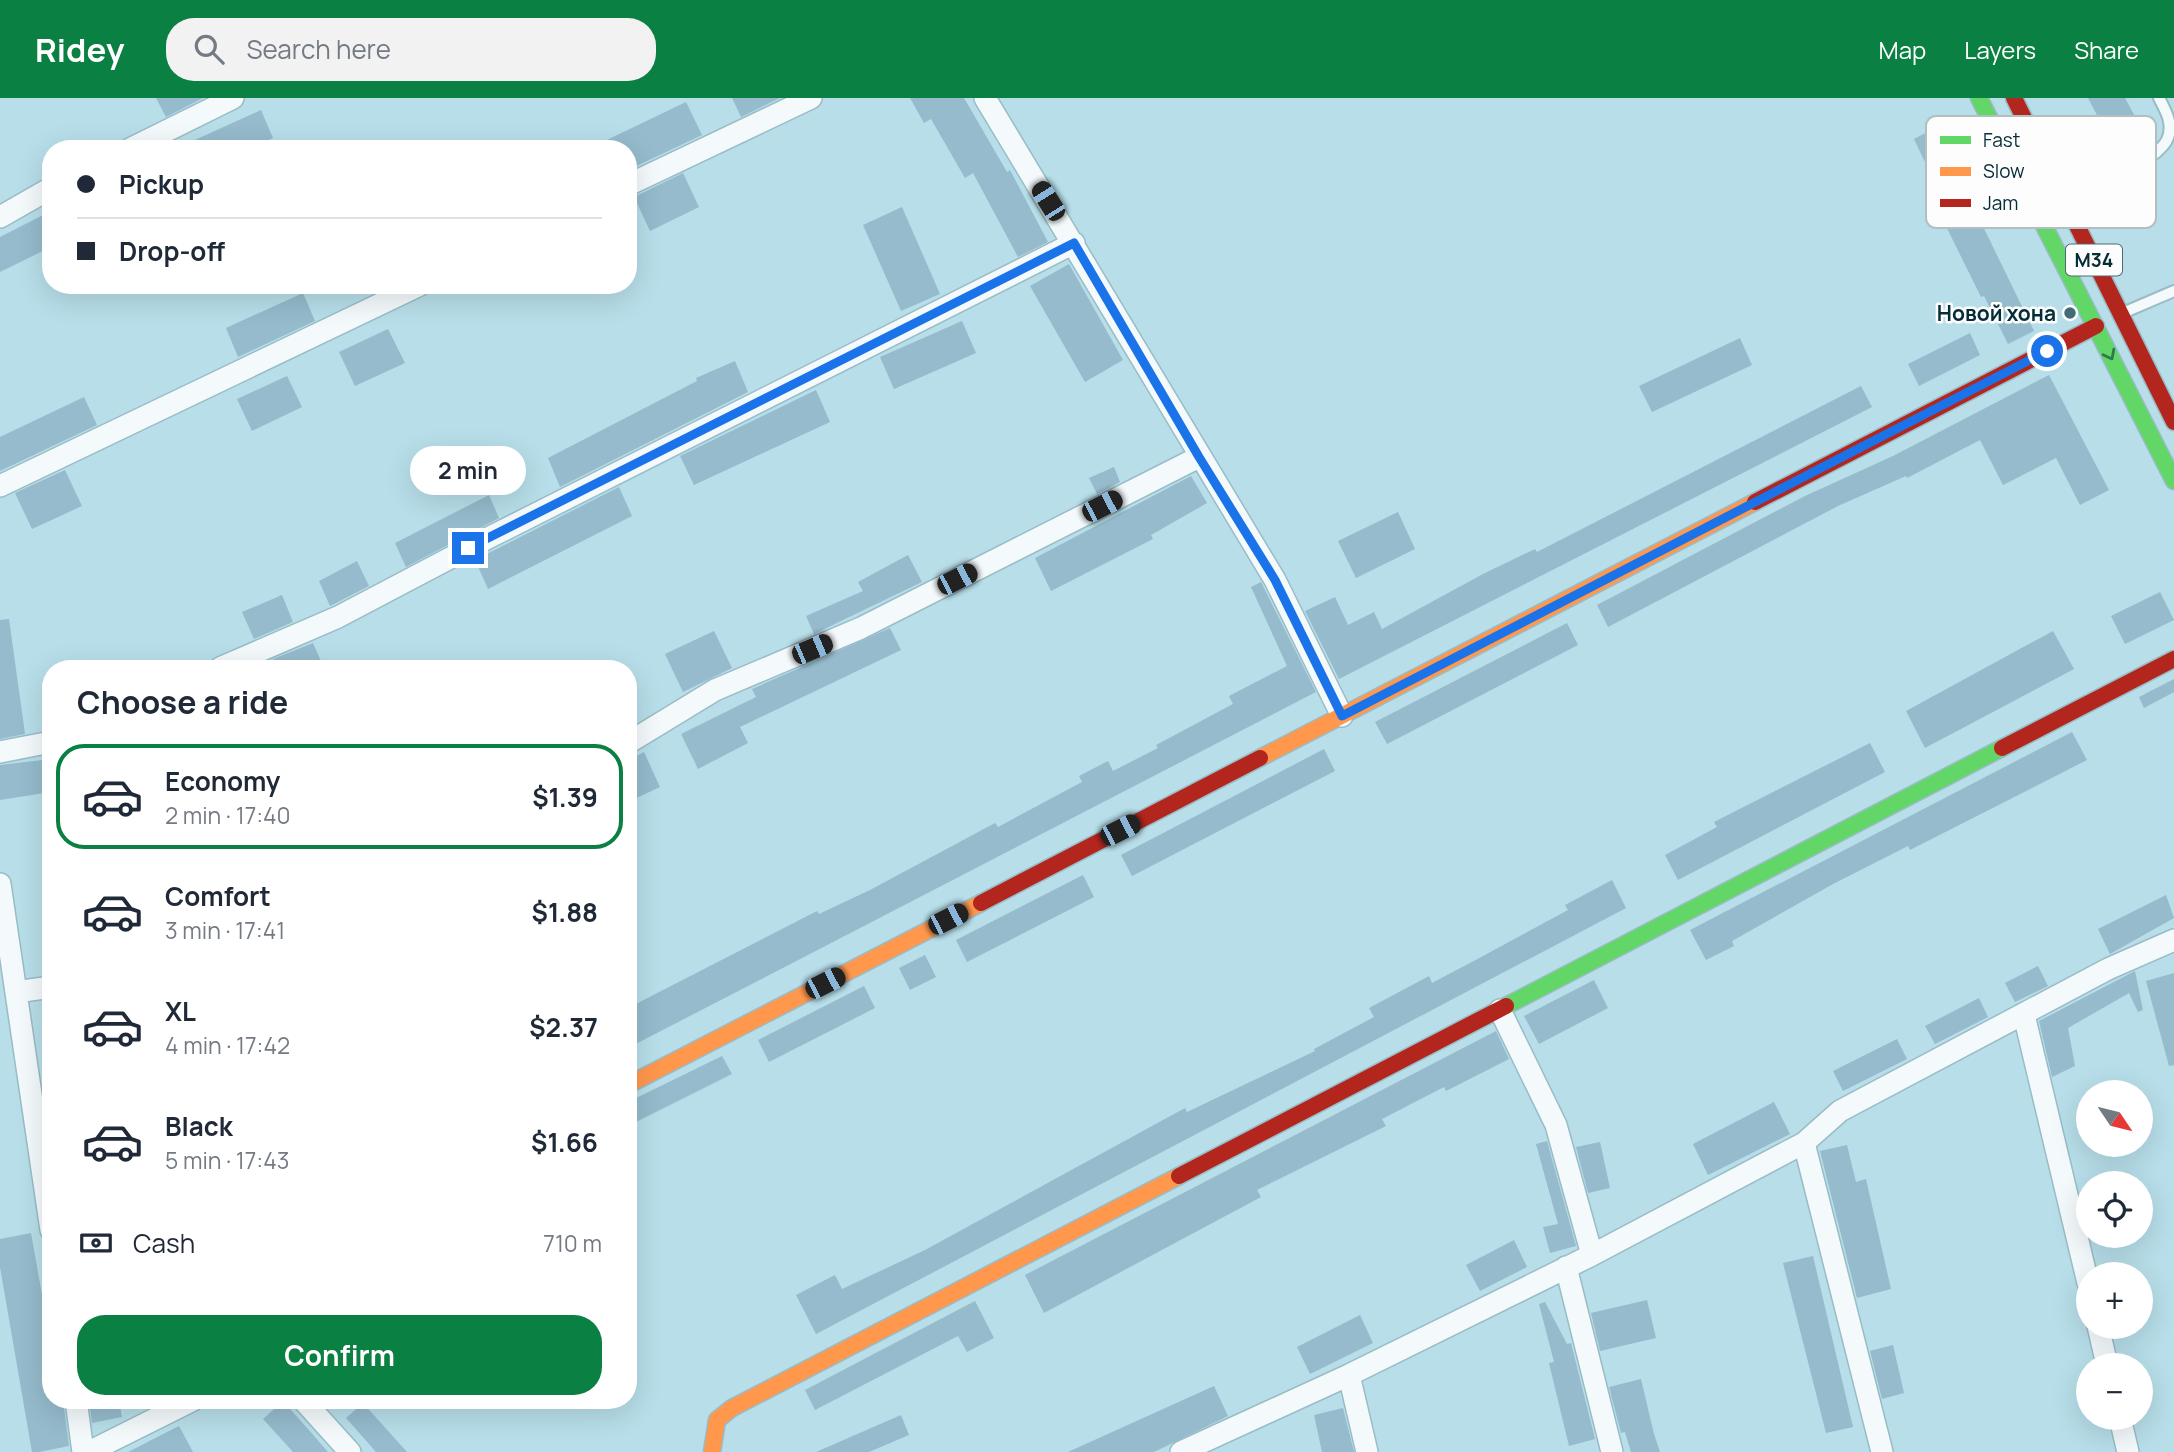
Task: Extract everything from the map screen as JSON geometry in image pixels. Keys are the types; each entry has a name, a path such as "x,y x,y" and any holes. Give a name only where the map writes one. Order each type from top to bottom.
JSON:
{"street":[{"path":"148,140 233,98"},
{"path":"637,182 811,98"},
{"path":"985,98 1275,580 1342,716"},
{"name":"M34","path":"1979,98 1988,116"},
{"name":"M34","path":"2014,98 2023,116"},
{"path":"0,217 42,193"},
{"name":"M34","path":"2046,228 2174,481"},
{"name":"M34","path":"2078,228 2174,422"},
{"path":"239,660 338,617 490,537 1074,243"},
{"path":"0,486 400,294"},
{"path":"637,1080 2096,326"},
{"path":"637,738 715,690 861,628 1199,457"},
{"path":"712,1452 717,1420 732,1408 2174,659"},
{"path":"0,752 42,744"},
{"path":"0,884 42,1169"},
{"path":"1181,1452 1349,1376 1592,1255 1804,1143 1840,1111 2108,969 2174,940"},
{"path":"16,992 42,988"},
{"path":"1500,1010 1556,1125 1592,1255"},
{"path":"2024,1015 2083,1262"},
{"path":"1804,1143 1882,1452"},
{"path":"1566,1267 1612,1452"},
{"path":"1349,1376 1367,1452"},
{"path":"77,1409 83,1452"},
{"path":"89,1452 175,1409"},
{"path":"311,1409 350,1452"},
{"path":"2123,1430 2128,1452"}],"lane":[{"path":"2156,154 2168,137 2169,127 2169,117 2159,98"},
{"path":"2121,314 2174,291"}],"building":[{"path":"156,98 203,98 166,117"},
{"path":"732,98 780,98 741,117"},
{"path":"910,98 964,98 1007,172 1010,170 1048,242 1018,257 973,173 965,178 931,119 924,123"},
{"path":"2088,98 2125,98 2135,116 2097,116"},
{"path":"686,102 702,135 637,166 637,140 607,140"},
{"path":"261,110 273,138 269,140 195,140"},
{"path":"1926,133 1926,164 1914,139"},
{"path":"683,173 699,207 650,231 637,203 637,196"},
{"path":"902,207 940,294 901,311 863,225"},
{"path":"42,216 42,251 0,272 0,237"},
{"path":"1947,228 1984,228 2034,331 2008,344 1984,296 1981,297"},
{"path":"1069,264 1123,360 1085,382 1030,286"},
{"path":"301,294 303,294 315,321 238,357 226,328"},
{"path":"962,321 976,353 894,389 880,357"},
{"path":"388,329 405,363 355,386 339,352"},
{"path":"1970,333 1980,355 1919,386 1908,364"},
{"path":"1740,338 1752,365 1652,412 1639,386"},
{"path":"735,361 748,392 560,487 548,458 697,381 696,378"},
{"path":"2049,375 2109,490 2080,505 2056,458 2003,485 1980,440 1907,478 1906,476 1838,506 1608,627 1597,605 1805,496 1893,456"},
{"path":"287,376 302,407 252,431 237,399"},
{"path":"1861,386 1872,407 1339,679 1305,611 1335,597 1348,625 1374,612 1382,629 1483,574 1535,549 1537,552"},
{"path":"816,390 830,422 694,485 680,456"},
{"path":"84,397 97,425 0,471 0,437"},
{"path":"1114,467 1120,482 1097,494 1089,478"},
{"path":"65,470 82,506 32,529 15,493"},
{"path":"1191,476 1207,503 1151,535 1153,539 1051,591 1035,558"},
{"path":"619,487 632,516 488,589 475,560"},
{"path":"489,495 499,518 406,567 395,543"},
{"path":"1398,512 1415,549 1356,578 1338,541"},
{"path":"908,555 922,582 814,634 806,616 863,591 858,582"},
{"path":"357,561 369,586 330,606 319,581"},
{"path":"1261,582 1316,692 637,1043 637,1003 817,911 819,914 870,890 995,823 998,827 1082,782 1079,776 1108,761 1113,771 1158,748 1156,745 1233,704 1229,696 1287,666 1251,587"},
{"path":"2160,592 2174,620 2125,644 2111,616"},
{"path":"282,595 293,622 254,639 242,612"},
{"path":"9,619 25,734 0,739 0,620"},
{"path":"1567,623 1578,645 1387,744 1375,722"},
{"path":"890,628 901,650 740,727 748,743 698,769 681,734 756,697 752,689"},
{"path":"714,631 732,668 683,692 665,654"},
{"path":"2053,631 2074,669 1925,748 1906,711"},
{"path":"313,643 320,660 273,660"},
{"path":"2174,679 2174,692 2144,708 2139,697"},
{"path":"2072,732 2087,760 1910,850 1908,846 1833,884 1732,941 1734,946 1706,960 1690,930"},
{"path":"1870,743 1885,772 1678,880 1665,855 1717,827 1714,822"},
{"path":"1324,749 1335,771 1132,876 1121,855"},
{"path":"644,752 660,787 637,798 637,756"},
{"path":"42,760 42,793 0,800 0,765"},
{"path":"1083,875 1094,897 967,962 956,940"},
{"path":"1612,880 1626,908 816,1334 796,1295 835,1275 842,1289 925,1250 1185,1108 1187,1112 1315,1051 1314,1049 1374,1017 1369,1008 1429,976 1432,983 1568,910 1565,905"},
{"path":"2166,895 2174,918 2110,954 2098,929"},
{"path":"925,955 936,977 910,990 899,968"},
{"path":"2038,966 2048,986 2015,1002 2005,983"},
{"path":"2135,971 2143,1010 2138,1012 2129,993 2068,1028 2075,1066 2052,1077 2039,1021"},
{"path":"2174,973 2174,1065 2169,1066 2146,981"},
{"path":"1594,980 1608,1008 1539,1044 1524,1016"},
{"path":"864,986 875,1008 769,1062 758,1040"},
{"path":"1979,998 1988,1017 1935,1044 1925,1026"},
{"path":"1496,1031 1509,1059 1446,1091 1444,1087 1382,1119 1386,1126 1257,1190 1261,1197 1044,1313 1025,1275"},
{"path":"1897,1039 1907,1059 1843,1091 1833,1071"},
{"path":"722,1056 732,1074 637,1122 637,1098"},
{"path":"1774,1102 1790,1134 1708,1175 1693,1144"},
{"path":"1547,1141 1576,1246 1550,1253 1543,1227 1558,1224 1536,1144"},
{"path":"1600,1142 1610,1188 1588,1193 1576,1147"},
{"path":"1847,1145 1856,1182 1866,1179 1891,1289 1857,1298 1820,1151"},
{"path":"31,1233 42,1295 42,1409 64,1409 69,1446 32,1452 0,1267 0,1239"},
{"path":"1514,1240 1527,1267 1480,1291 1466,1265"},
{"path":"1813,1256 1853,1427 1826,1433 1783,1263"},
{"path":"1647,1300 1656,1338 1600,1351 1591,1313"},
{"path":"975,1301 994,1338 967,1352 958,1336 815,1410 805,1390"},
{"path":"1545,1302 1567,1344 1571,1343 1595,1439 1569,1446 1549,1363 1554,1362 1539,1304"},
{"path":"1360,1315 1373,1343 1310,1374 1297,1347"},
{"path":"1893,1345 1904,1393 1882,1399 1870,1351"},
{"path":"1641,1379 1660,1452 1631,1452 1625,1432 1621,1433 1609,1387"},
{"path":"1214,1386 1228,1416 1154,1452 1068,1452"},
{"path":"1343,1408 1354,1452 1322,1452 1314,1415"},
{"path":"90,1409 121,1409 122,1417 92,1423"},
{"path":"274,1409 290,1409 328,1452 293,1452 263,1419"},
{"path":"356,1409 368,1409 407,1452 376,1452 346,1418"},
{"path":"901,1415 909,1435 869,1452 816,1452"},
{"path":"179,1426 193,1452 128,1452"}],"traffic: fast":[{"path":"1979,98 1988,116"},
{"path":"2045,228 2174,481"},
{"path":"1506,1006 2002,748"}],"traffic: slow":[{"path":"1260,758 1755,502"},
{"path":"637,1080 981,903"},
{"path":"712,1452 717,1420 732,1408 1179,1176"}],"traffic: jam":[{"path":"2014,98 2023,116"},
{"path":"2078,228 2174,422"},
{"path":"1755,502 2096,326"},
{"path":"2002,748 2174,659"},
{"path":"981,903 1260,758"},
{"path":"1179,1176 1506,1006"}],"place":[{"name":"Новой хона","path":"2070,313"}],"route":[{"path":"468,548 1074,243 1199,457 1275,580 1342,716 2047,351"}]}
